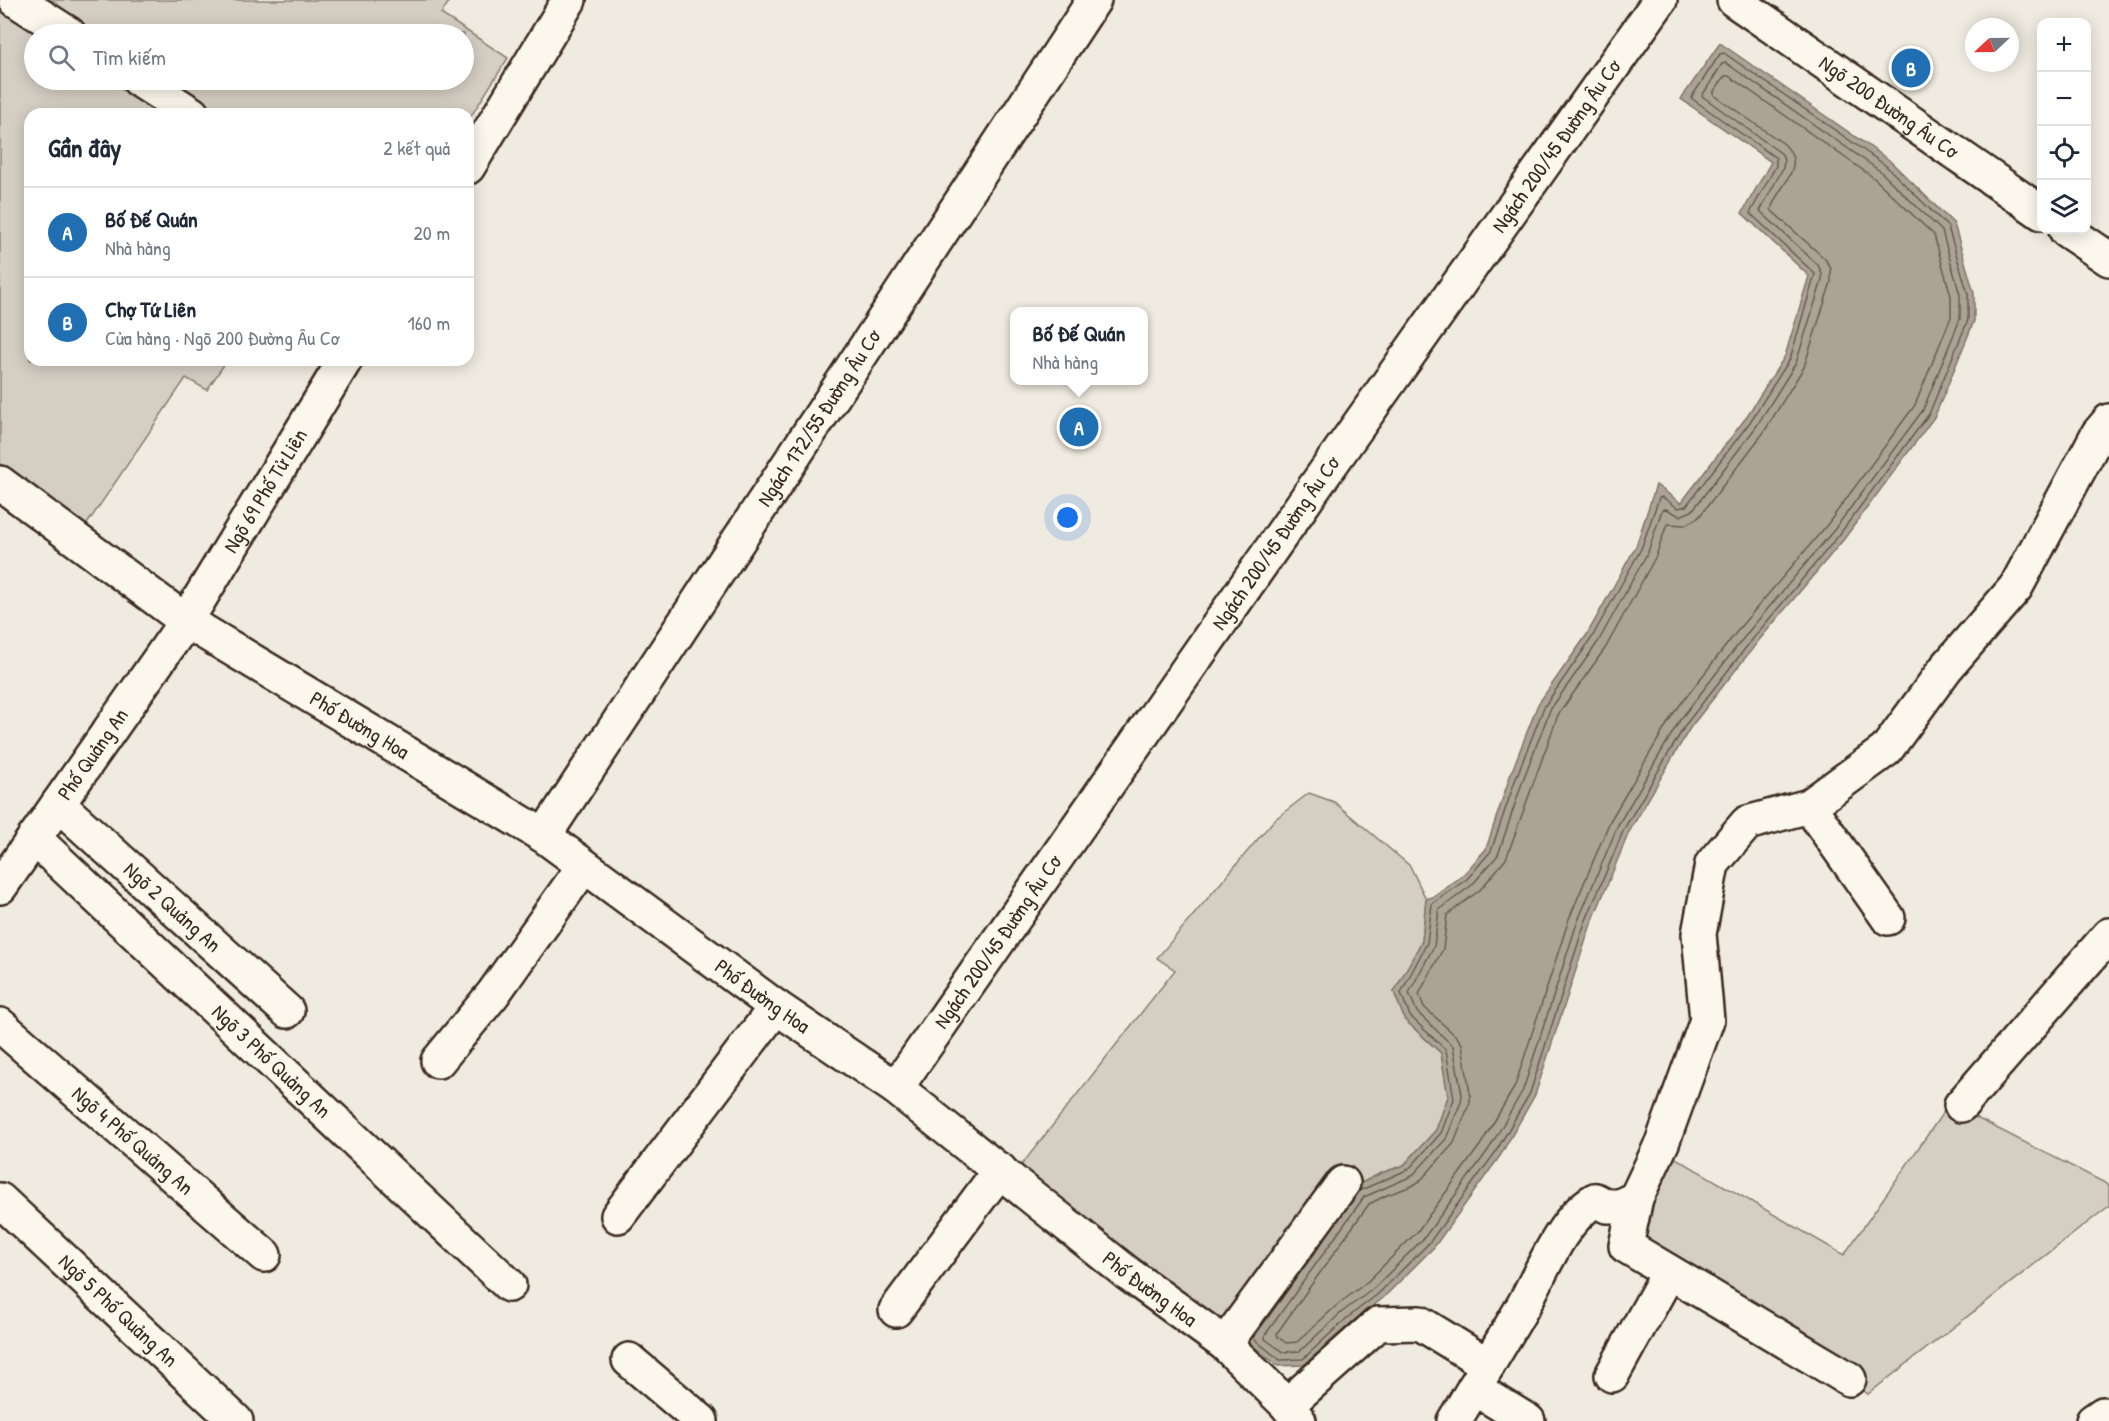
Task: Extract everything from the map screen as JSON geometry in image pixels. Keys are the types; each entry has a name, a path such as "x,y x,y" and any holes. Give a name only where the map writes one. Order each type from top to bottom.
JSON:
{"street":[{"path":"16,0 53,24"},
{"path":"474,157 569,0"},
{"name":"Ngách 172/55 Đường Âu Cơ","path":"544,837 1094,0"},
{"name":"Ngách 200/45 Đường Âu Cơ","path":"896,1088 1300,508 1660,0"},
{"name":"Ngõ 200 Đường Âu Cơ","path":"1734,0 2037,210"},
{"path":"155,90 183,108"},
{"path":"2072,234 2109,259"},
{"name":"Ngõ 69 Phố Tử Liên","path":"186,621 341,366"},
{"path":"1849,1379 1626,1246 1636,1198 1662,1143 1707,1020 1699,934 1712,864 1747,823 1809,806 1886,750 1946,668 2016,588 2098,434 2109,421"},
{"name":"Phố Đường Hoa","path":"0,483 186,621 544,837 776,1006 896,1088 1127,1273 1226,1344 1293,1413"},
{"name":"Phố Quảng An","path":"0,887 186,621"},
{"name":"Ngõ 2 Quảng An","path":"58,804 286,1011"},
{"path":"1809,806 1888,918"},
{"name":"Ngõ 3 Phố Quảng An","path":"34,838 509,1285"},
{"path":"438,1061 493,994 584,866"},
{"path":"1961,1105 2109,935"},
{"path":"618,1216 776,1006"},
{"name":"Ngõ 4 Phố Quảng An","path":"0,1026 264,1255"},
{"path":"896,1310 1000,1170"},
{"path":"1226,1344 1343,1183"},
{"path":"1454,1421 1557,1244 1582,1208 1595,1200 1608,1206 1620,1206 1636,1198"},
{"name":"Ngõ 5 Phố Quảng An","path":"0,1200 236,1421"},
{"path":"1612,1375 1669,1272"},
{"path":"1293,1413 1378,1324 1420,1323 1528,1421"},
{"path":"629,1360 701,1421"},
{"path":"2093,1421 2103,1413 2109,1415"}],"shaded area":[{"path":"36,0 450,0 441,14 456,24 73,24"},
{"path":"0,10 24,25 24,90 123,90 151,108 24,108 24,366 223,366 207,390 186,378 83,530 0,467"},
{"path":"474,36 508,58 474,112 474,108 202,108 174,90 474,90"},
{"path":"1309,793 1334,802 1410,866 1426,899 1422,941 1394,992 1405,1020 1441,1053 1448,1097 1436,1130 1404,1165 1379,1174 1234,1331 1019,1168 1175,970 1157,958 1274,820"},
{"path":"1949,1104 2109,1185 2109,1206 1868,1394 1626,1256 1674,1157 1844,1255"}],"water":[{"path":"1720,43 1889,160 1954,224 1974,293 1974,321 1935,416 1844,539 1760,639 1690,728 1629,832 1590,927 1535,1095 1500,1156 1434,1247 1382,1299 1304,1365 1278,1366 1245,1340 1355,1186 1404,1165 1436,1130 1448,1097 1441,1053 1405,1020 1394,992 1422,941 1426,899 1435,896 1463,875 1486,849 1510,776 1538,704 1586,636 1636,546 1656,485 1681,503 1745,419 1785,356 1809,276 1742,213 1771,162 1681,99"}],"place":[{"name":"Chợ Tứ Liên","path":"1911,68"},
{"name":"Bố Đế Quán","path":"1079,427"}]}
